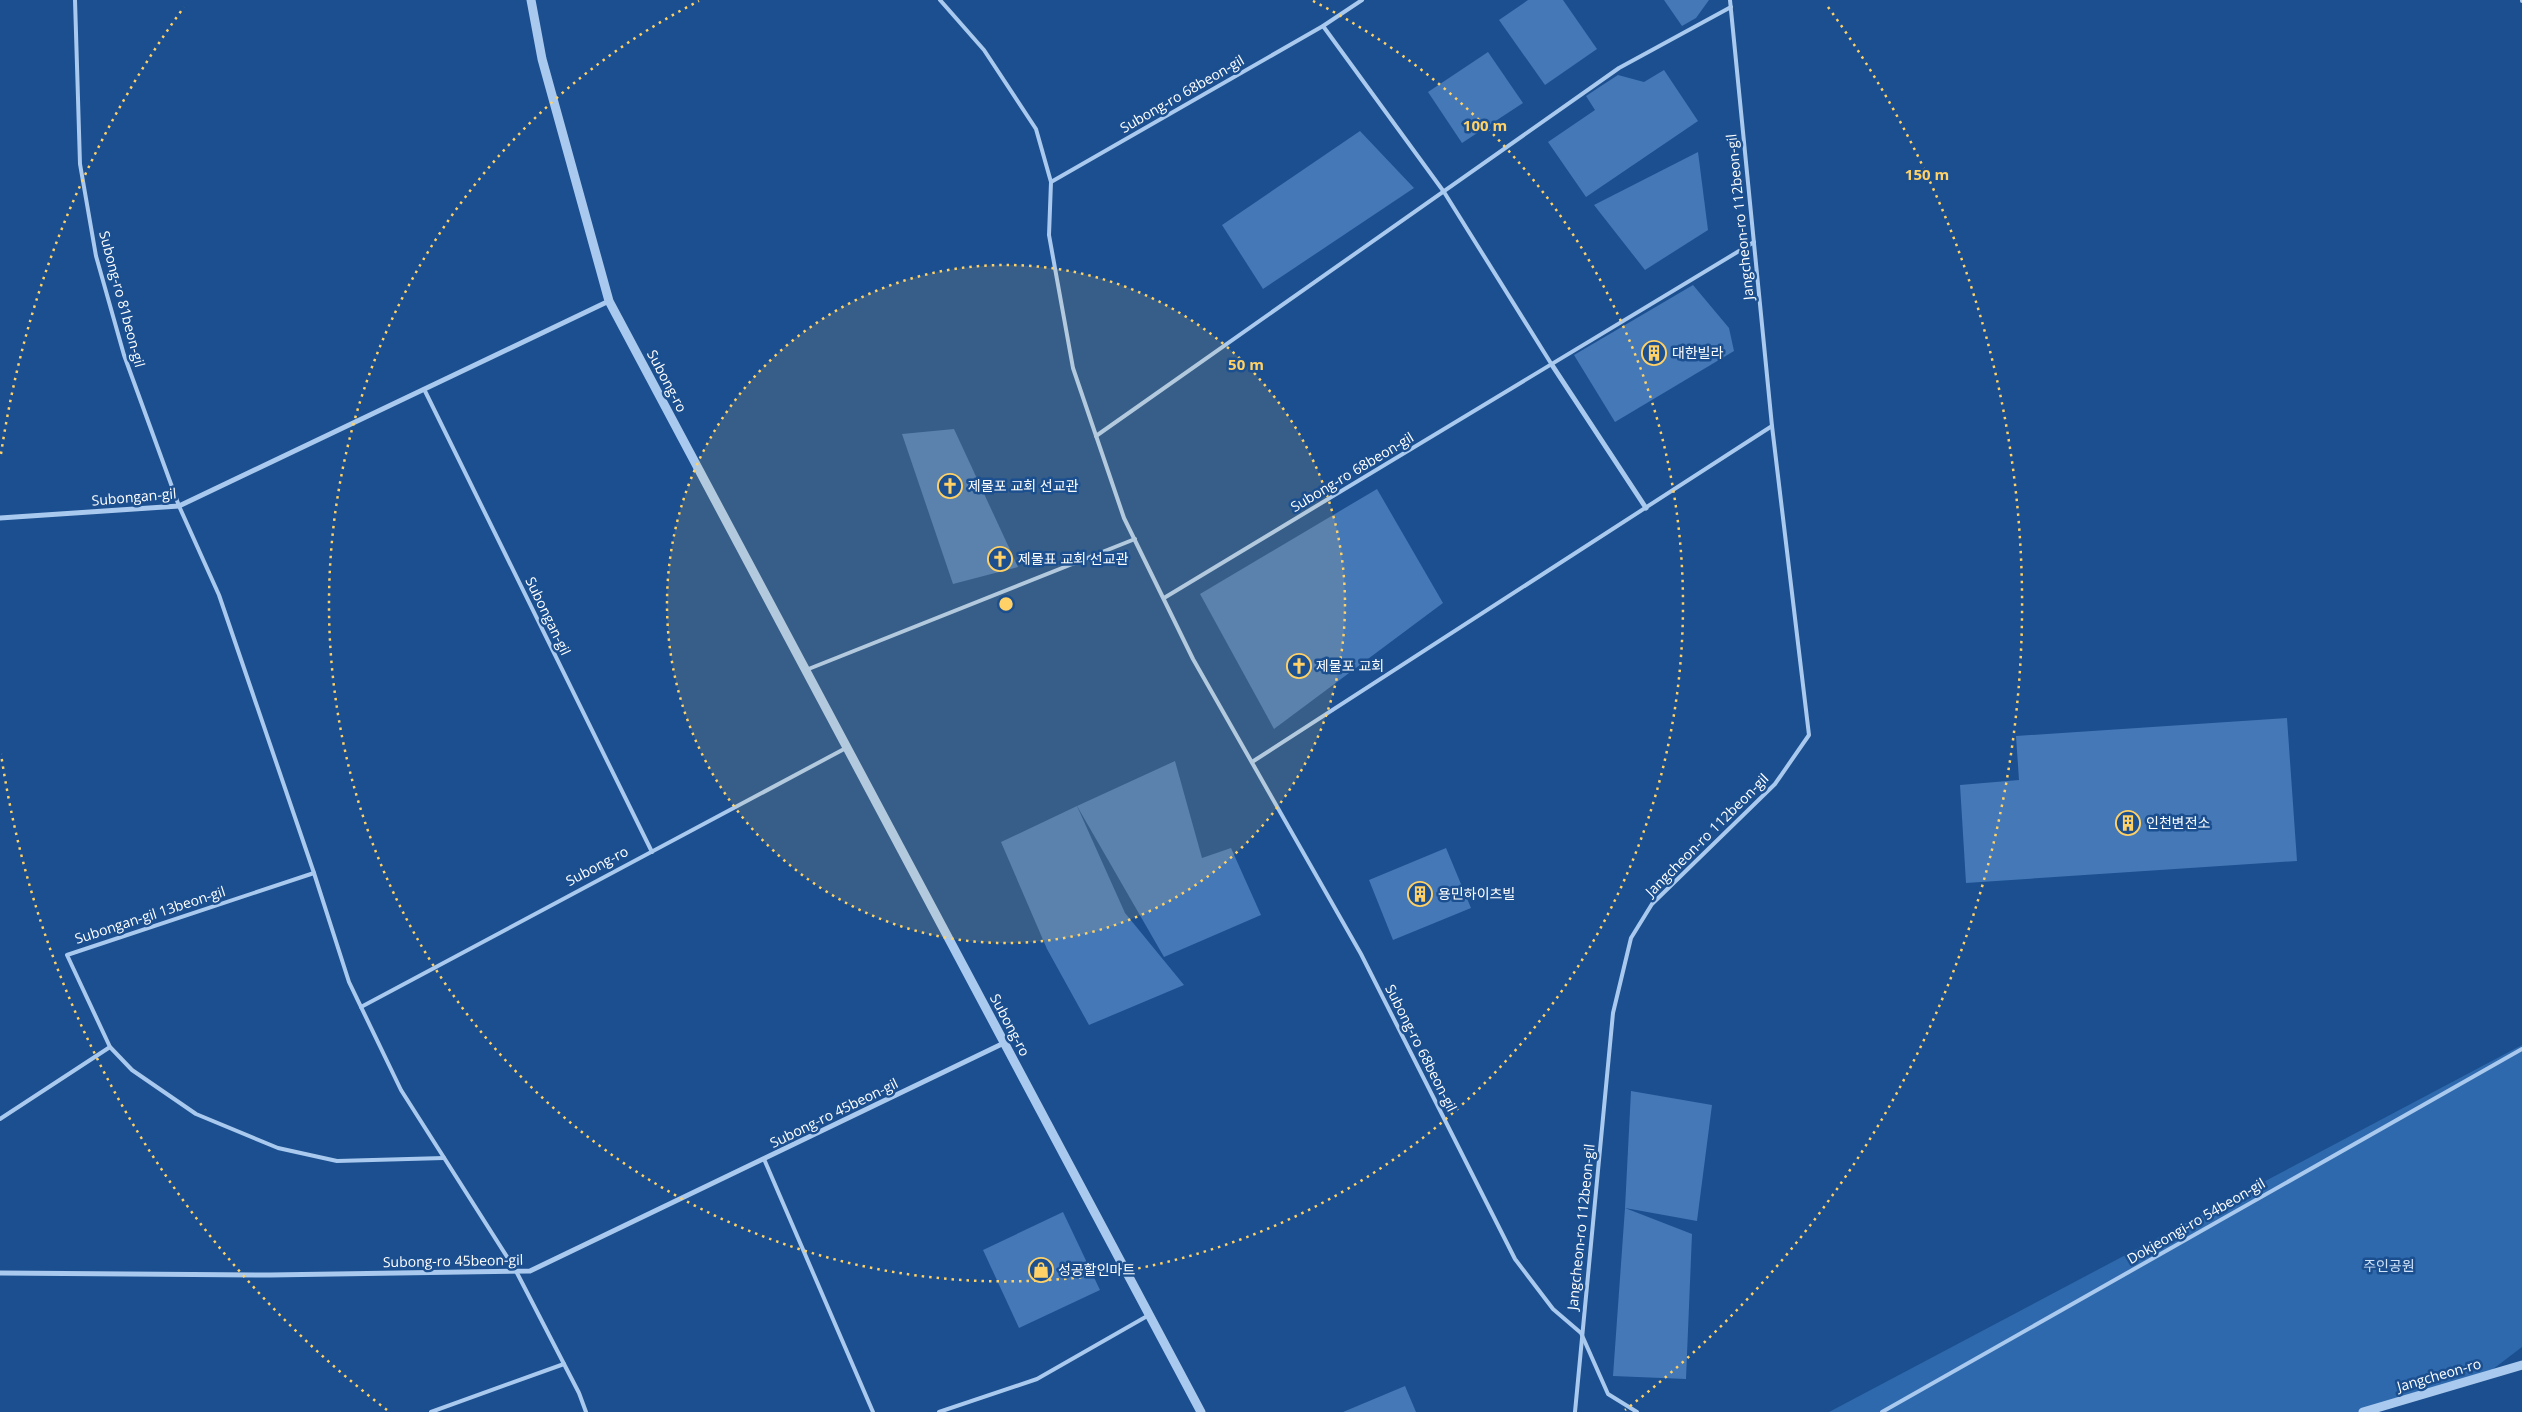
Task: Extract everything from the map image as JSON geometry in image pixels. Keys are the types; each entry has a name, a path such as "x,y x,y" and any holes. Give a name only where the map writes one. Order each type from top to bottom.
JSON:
{"street":[{"name":"Subong-ro","path":"531,0 542,59 609,301 1201,1412"},
{"name":"Subongan-gil","path":"0,518 179,506 609,301"},
{"path":"1552,365 1646,508"},
{"name":"Subong-ro 45beon-gil","path":"0,1273 270,1275 530,1272 1004,1043"},
{"name":"Jangcheon-ro","path":"2363,1412 2522,1365"}],"lane":[{"name":"Subong-ro 81beon-gil","path":"75,0 80,164 96,256 124,356 179,506"},
{"name":"Subong-ro 68beon-gil","path":"940,0 984,50 1036,129 1052,182 1050,245 1073,368 1124,518 1193,659 1361,954 1515,1259 1553,1309 1581,1333"},
{"path":"1362,0 1323,26 1444,192 1552,365 1692,282 1754,242"},
{"name":"Jangcheon-ro 112beon-gil","path":"1574,1412 1614,1013 1632,938 1652,904 1775,784 1809,735 1772,426 1730,0"},
{"path":"1096,436 1619,68 1731,7"},
{"name":"Subong-ro 68beon-gil","path":"1052,182 1323,26"},
{"name":"Subong-ro 68beon-gil","path":"1164,598 1552,365"},
{"name":"Subongan-gil","path":"424,389 652,852"},
{"path":"1252,762 1772,426"},
{"path":"179,506 219,595 314,873 349,982 402,1090 516,1271 564,1364 586,1412"},
{"path":"806,670 1135,539"},
{"name":"Subong-ro","path":"361,1007 846,748"},
{"name":"Subongan-gil 13beon-gil","path":"314,873 67,955 110,1047 132,1070 196,1114 278,1148 337,1161 444,1158"},
{"path":"0,1119 110,1047"},
{"name":"Dokjeongi-ro 54beon-gil","path":"1882,1412 2522,1049"},
{"path":"764,1159 873,1412"},
{"path":"939,1412 1037,1379 1149,1315"},
{"path":"1581,1333 1608,1394 1637,1412"},
{"path":"431,1412 564,1364"}],"green space":[{"name":"주인공원","path":"2522,1045 2522,1347 2484,1376 2363,1412 1829,1412"}],"building":[{"path":"1528,0 1563,0 1597,49 1545,85 1499,20"},
{"path":"1664,0 1709,0 1696,18 1682,26"},
{"path":"1488,52 1523,103 1462,143 1428,92"},
{"path":"1664,70 1698,121 1586,197 1548,142 1595,110 1586,96 1618,75 1644,82"},
{"path":"1360,131 1414,188 1263,289 1222,225"},
{"path":"1698,152 1708,230 1645,270 1594,205"},
{"name":"대한빌라","path":"1693,285 1729,328 1734,351 1615,422 1574,355"},
{"name":"제물포 교회 선교관","path":"954,429 1018,567 953,584 902,434"},
{"name":"제물포 교회","path":"1377,489 1443,603 1274,729 1200,594"},
{"name":"인천변전소","path":"2287,718 2297,861 1966,883 1960,785 2019,780 2016,736"},
{"path":"1175,761 1202,858 1231,848 1261,915 1164,957 1077,806"},
{"path":"1077,806 1125,913 1184,985 1089,1025 1047,949 1001,842"},
{"name":"용민하이츠빌","path":"1446,848 1471,908 1393,940 1369,880"},
{"path":"1631,1091 1712,1105 1697,1221 1625,1208"},
{"path":"1625,1208 1692,1234 1686,1379 1613,1376"},
{"name":"성공할인마트","path":"1063,1212 1100,1290 1019,1328 983,1250"},
{"path":"1405,1386 1416,1412 1343,1412"}],"place":[{"name":"대한빌라","path":"1654,353"},
{"name":"제물포 교회 선교관","path":"950,486"},
{"name":"제물표 교회 선교관","path":"1000,559"},
{"name":"제물포 교회","path":"1299,666"},
{"name":"인천변전소","path":"2128,823"},
{"name":"용민하이츠빌","path":"1420,894"},
{"name":"성공할인마트","path":"1041,1270"}]}
